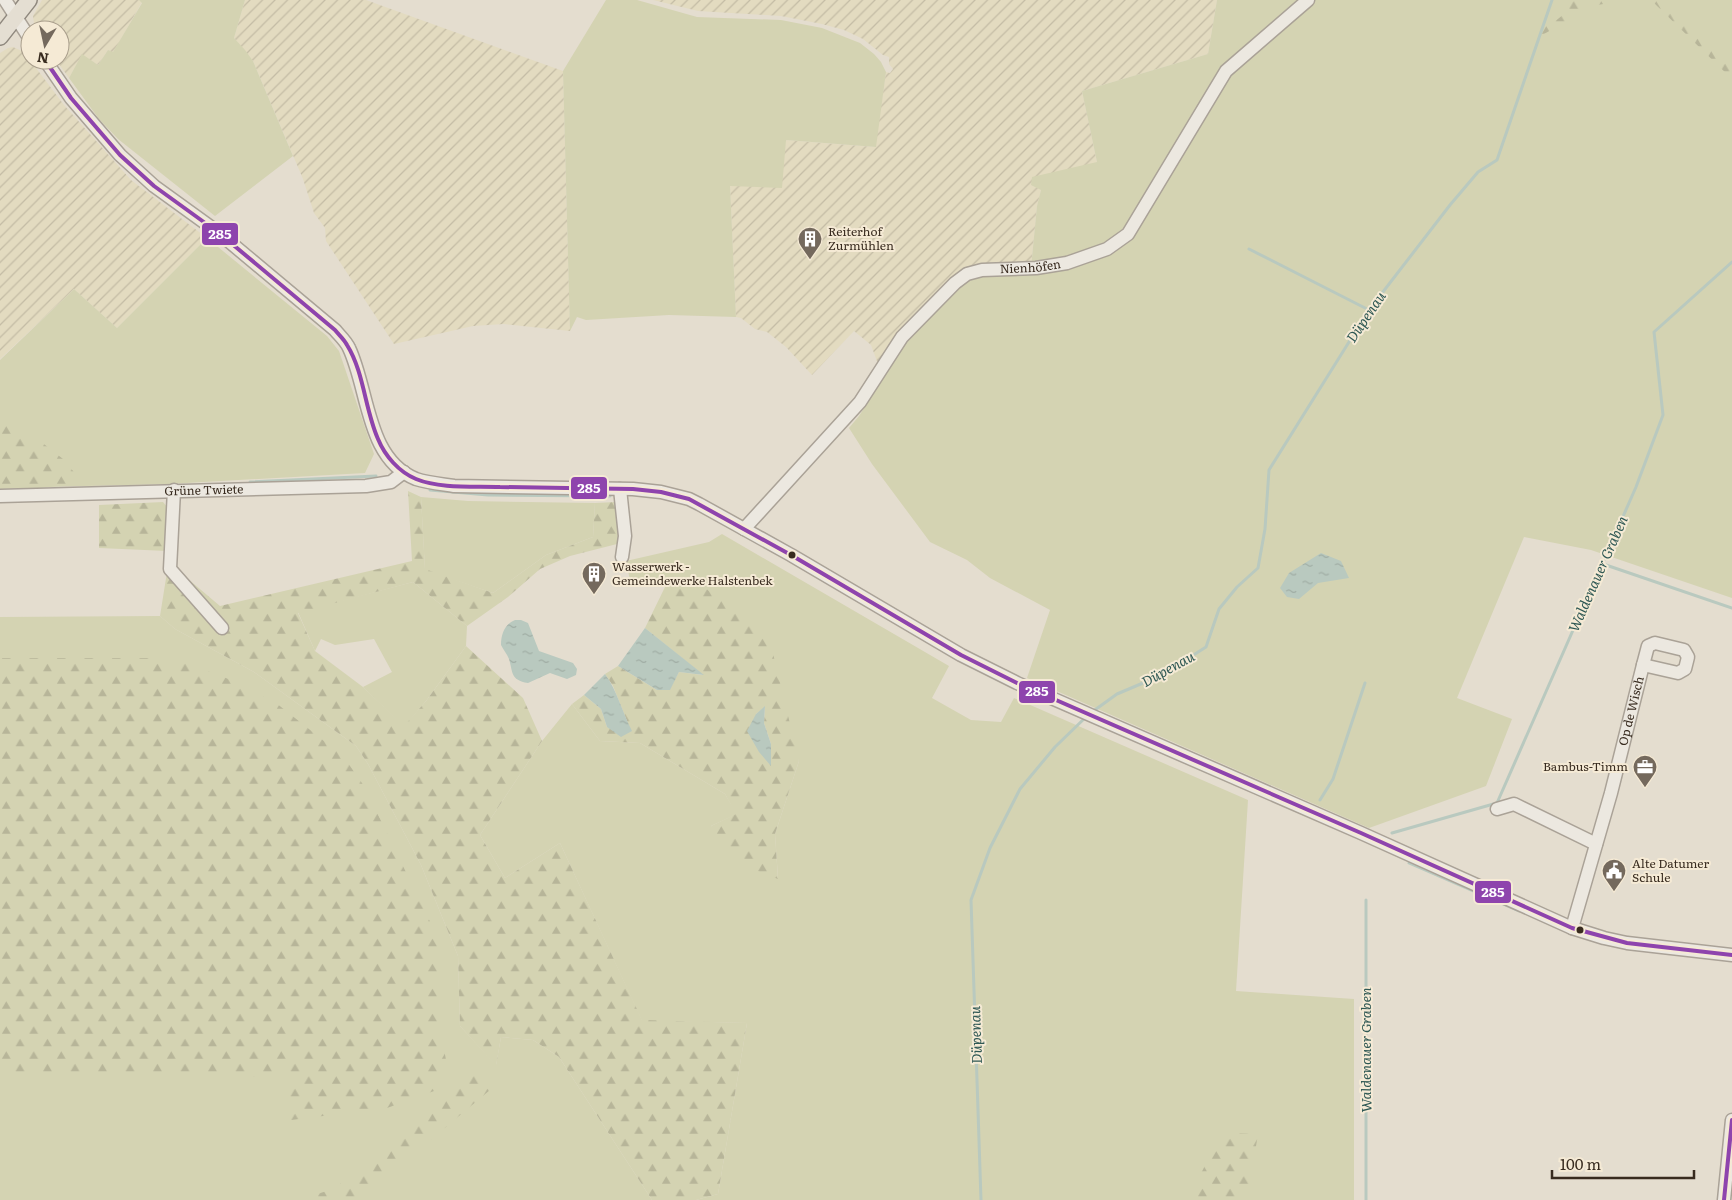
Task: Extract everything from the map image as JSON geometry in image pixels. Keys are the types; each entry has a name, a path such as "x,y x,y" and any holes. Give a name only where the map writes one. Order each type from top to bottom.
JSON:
{"main road":[{"path":"0,37 29,0"}],"street":[{"path":"5,0 20,22"},
{"name":"Nienhöfen","path":"744,529 860,402 902,337 967,274 982,270 1036,268 1067,263 1107,249 1128,234 1226,71 1308,0"},
{"path":"51,70 71,98 120,155 154,186 219,234 335,330 348,347 377,436 384,451 393,463 404,472 431,483 454,486 620,489 662,492 689,499 961,655 1016,683 1352,829 1572,928 1604,938 1626,942 1732,955"},
{"name":"Grüne Twiete","path":"0,496 366,486 391,482 404,472"},
{"path":"620,489 625,536 622,557"},
{"path":"174,490 170,568 222,628"},
{"name":"Op de Wisch","path":"1572,928 1628,727 1643,665"},
{"path":"1497,809 1514,804 1596,844"},
{"path":"1724,1200 1732,1120"}],"shaded area":[{"path":"42,0 139,0 142,2 113,53 108,50 98,65 82,55 69,78 63,70 70,70 70,20 34,20 33,16"},
{"path":"245,0 366,0 563,71 570,331 504,324 473,326 394,344 326,241 325,228 314,213 303,179 253,61 234,38"},
{"path":"653,0 1217,0 1208,54 1082,91 1097,162 1041,190 1037,206 1031,268 967,274 881,372 871,345 854,331 812,375 786,347 767,332 755,329 741,318 736,317 730,186 785,140 875,147 886,72 890,73 893,69 889,64 889,57 883,55 863,39 844,30 822,24 781,16 698,11"},
{"path":"13,47 20,50 20,70 38,70 64,105 131,180 207,238 117,328 74,289 0,359 0,53"}],"green space":[{"path":"139,0 245,0 234,38 253,61 293,156 215,216 118,139 99,119 69,78 82,54 98,65 108,50 113,52 142,3"},
{"path":"606,0 637,0 697,17 781,20 822,28 860,43 874,54 886,72 876,147 786,140 782,188 730,186 736,317 669,315 586,320 577,317 570,331 563,71"},
{"path":"1217,0 1732,0 1732,598 1591,550 1524,537 1457,698 1512,719 1486,786 1369,828 1027,678 1050,610 990,578 967,560 930,542 872,464 849,428 859,416 907,340 953,286 992,273 1031,268 1037,206 1041,190 1031,185 1032,177 1097,162 1082,91 1208,54"},
{"path":"1565,0 1629,0 1597,5 1578,2 1584,28 1566,22 1542,35 1534,32 1539,21 1553,23 1564,14"},
{"path":"1651,0 1666,0 1732,65 1732,79"},
{"path":"207,238 327,336 339,351 374,454 365,473 169,484 0,488 0,360 74,289 117,328"},
{"path":"0,410 19,436 40,441 63,459 83,483 42,488 0,489"},
{"path":"408,491 421,497 425,569 493,593 546,555 593,537 595,503 616,502 621,533 617,544 570,556 540,569 508,597 467,626 413,582 298,613 315,651 363,687 404,726 426,701 466,646 523,698 542,741 480,835 505,878 560,843 642,1020 747,1023 718,1194 696,1200 652,1200 559,1057 533,1040 501,1037 496,1066 460,1026 458,956 421,865 368,764 356,746 254,672 175,629 160,616 167,572 181,573 220,606 412,561"},
{"path":"421,497 468,501 595,503 593,537 546,555 493,593 425,570"},
{"path":"163,502 168,508 167,551 99,548 99,505"},
{"path":"722,534 949,666 932,698 971,720 1001,722 1014,698 1248,800 1236,991 1354,999 1354,1200 696,1200 718,1194 747,1023 642,1021 560,843 505,878 480,835 542,741 572,704 600,741 640,743 725,794 737,814 711,826 778,878 775,834 799,761 700,584 665,587 631,585 626,561 709,542"},
{"path":"413,582 467,626 466,646 426,701 404,727 363,687 392,672 374,639 335,645 321,639 315,651 298,612"},
{"path":"700,584 769,637 799,761 775,834 778,879 734,862 711,826 736,814 725,794 640,743 600,741 572,704 584,695 601,709 607,727 631,731 613,686 605,674 618,666 657,690 669,690 679,672 703,675 645,628 665,587","holes":["765,707 764,723 771,744 770,765 756,714"]},
{"path":"160,616 175,629 254,672 356,746 368,764 421,865 458,956 460,1026 496,1065 501,1037 533,1040 559,1057 652,1200 0,1200 0,617"},
{"path":"0,658 156,658 187,663 231,680 276,703 343,756 364,786 438,938 442,1039 447,1065 434,1091 387,1108 291,1120 289,1075 268,1077 146,1072 0,1076"},
{"path":"475,1074 490,1090 365,1195 351,1200 298,1200 330,1190 361,1171"},
{"path":"1222,1133 1258,1134 1247,1200 1197,1200 1197,1181"}],"water":[{"path":"1321,553 1341,561 1349,578 1318,583 1299,599 1287,597 1280,588 1289,573"},
{"path":"515,620 528,623 539,651 573,663 577,669 576,675 567,679 550,673 528,683 515,678 509,659 501,645 504,630"},
{"path":"645,628 704,675 679,672 670,690 657,690 618,666"},
{"path":"605,674 632,731 621,737 607,727 601,709 584,695"},
{"path":"765,706 764,723 771,744 771,766 759,752 747,731 756,714"}],"waterway":[{"name":"Düpenau","path":"1092,712 1117,694 1162,675 1206,647 1219,609 1237,587 1258,568 1265,529 1269,470 1369,310 1450,205 1478,172 1497,160 1552,0"},
{"path":"1249,249 1369,310"},
{"name":"Waldenauer Graben","path":"1392,833 1497,803 1636,487 1663,415 1654,332 1732,262"},
{"path":"250,482 376,476"},
{"path":"430,490 488,495 610,496"},
{"path":"1603,564 1732,608"},
{"path":"1320,800 1333,779 1365,683"},
{"name":"Düpenau","path":"981,1200 971,900 990,848 1020,789 1055,747 1087,716"},
{"path":"1409,863 1519,911"},
{"name":"Waldenauer Graben","path":"1366,900 1366,1200"}],"transit line":[{"name":"285","path":"52,70 71,98 120,155 154,186 219,233 335,330 346,343 353,356 370,416 381,445 393,463 410,476 425,482 446,486 633,489 661,492 689,499 791,555 961,655 1017,683 1361,833 1572,928 1627,943 1732,955"},
{"name":"285","path":"1724,1200 1732,1120"}],"place":[{"name":"Reiterhof Zurmühlen","path":"810,260"},
{"name":"Wasserwerk - Gemeindewerke Halstenbek","path":"594,595"},
{"name":"Bambus-Timm","path":"1645,788"},
{"name":"Alte Datumer Schule","path":"1614,892"}]}
